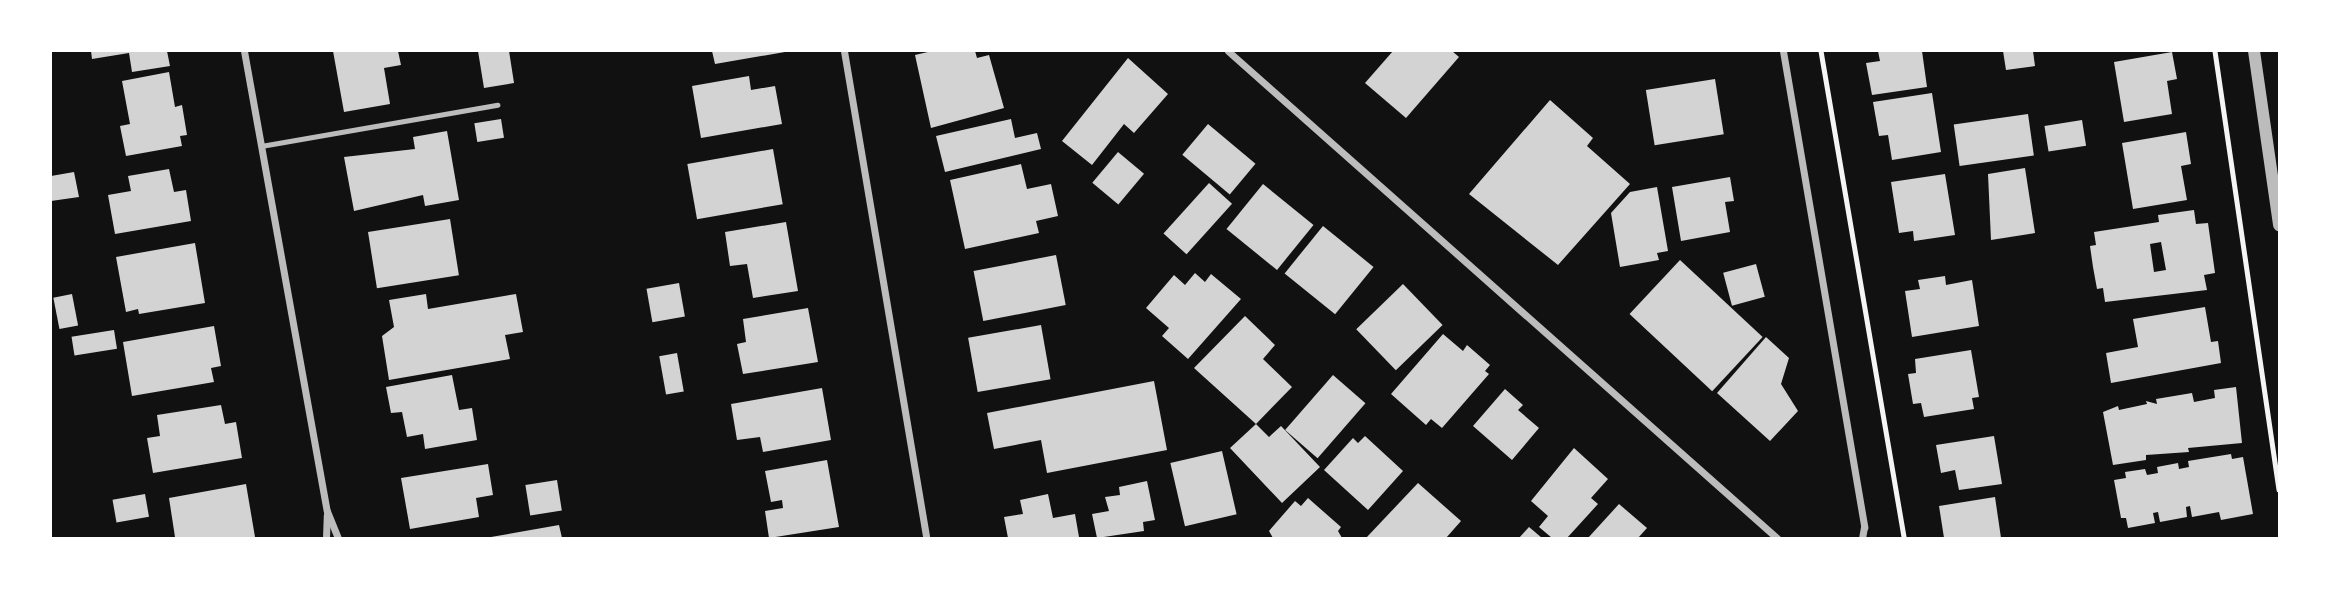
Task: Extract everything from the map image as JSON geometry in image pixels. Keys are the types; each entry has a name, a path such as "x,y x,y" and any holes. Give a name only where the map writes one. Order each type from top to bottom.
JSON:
{"street":[{"path":"244,51 327,511 338,538"},
{"path":"844,51 926,538"},
{"path":"1228,51 1777,538"},
{"path":"1783,51 1864,527 1862,538"},
{"path":"2254,51 2279,225"},
{"path":"326,538 327,511"}],"lane":[{"path":"261,146 497,105"}],"path":[{"path":"1821,51 1904,538"},
{"path":"2216,51 2279,489"}],"building":[{"path":"91,51 167,51 170,66 132,72 129,53 92,59"},
{"path":"333,51 398,51 401,65 384,68 390,104 344,112"},
{"path":"478,51 509,51 514,83 484,88"},
{"path":"712,51 784,51 785,52 715,64"},
{"path":"932,51 975,51 977,58 989,55 1004,108 931,128 915,55"},
{"path":"1393,51 1452,51 1459,57 1406,118 1365,83"},
{"path":"1878,51 1922,51 1927,87 1872,95 1866,63 1880,61"},
{"path":"2003,51 2033,51 2035,66 2006,70"},
{"path":"2172,52 2177,79 2167,81 2172,114 2124,122 2114,62"},
{"path":"1128,58 1168,94 1134,133 1124,124 1092,165 1062,141"},
{"path":"169,72 175,107 182,105 187,135 180,136 182,146 126,156 120,126 130,124 122,81"},
{"path":"749,76 751,90 775,86 782,124 701,138 692,86"},
{"path":"1715,79 1724,134 1655,145 1646,90"},
{"path":"1932,93 1941,152 1892,160 1888,135 1879,136 1873,102"},
{"path":"1550,100 1593,138 1587,146 1630,184 1558,265 1469,194"},
{"path":"2028,114 2034,156 1960,166 1954,124"},
{"path":"501,119 504,138 477,142 474,123"},
{"path":"1011,119 1015,138 1037,133 1041,149 945,172 936,136"},
{"path":"2082,120 2086,146 2049,152 2044,126"},
{"path":"1208,124 1255,164 1230,194 1182,155"},
{"path":"447,131 459,200 425,206 423,195 354,211 344,157 415,149 413,137"},
{"path":"2186,132 2191,164 2181,166 2187,200 2133,209 2122,143"},
{"path":"773,149 783,204 697,219 687,164"},
{"path":"1118,152 1144,174 1118,204 1092,183"},
{"path":"1021,164 1027,189 1051,184 1058,216 1036,221 1039,233 965,249 950,180"},
{"path":"2025,168 2035,233 1991,240 1988,174"},
{"path":"169,169 174,192 186,190 191,221 115,234 108,195 131,191 128,176"},
{"path":"74,172 79,197 51,201 51,176"},
{"path":"1945,174 1955,235 1914,241 1913,231 1899,233 1891,182"},
{"path":"1730,177 1734,201 1725,202 1730,232 1681,241 1672,187"},
{"path":"1209,183 1232,204 1187,254 1163,234"},
{"path":"1263,184 1314,225 1277,270 1226,229"},
{"path":"1657,187 1668,251 1657,253 1659,260 1620,267 1611,213 1630,192"},
{"path":"2194,210 2196,224 2208,223 2215,273 2204,275 2207,290 2105,302 2103,288 2097,289 2093,267 2090,246 2096,245 2094,232 2159,222 2158,215","holes":["2161,242 2166,270 2154,272 2150,244"]},
{"path":"450,219 459,275 377,288 368,232"},
{"path":"786,222 798,291 753,298 747,264 730,266 725,232"},
{"path":"1323,226 1374,267 1335,314 1285,273"},
{"path":"195,243 205,303 139,314 138,309 126,312 116,257"},
{"path":"1056,255 1066,305 983,321 974,271"},
{"path":"1680,260 1763,337 1712,391 1630,314"},
{"path":"1756,264 1765,297 1732,306 1723,273"},
{"path":"1195,273 1205,282 1211,274 1241,299 1188,359 1162,336 1169,328 1146,308 1174,275 1185,285"},
{"path":"1945,276 1946,285 1972,280 1979,326 1912,337 1905,291 1920,289 1918,280"},
{"path":"679,283 685,316 652,322 647,289"},
{"path":"1403,284 1443,325 1396,370 1356,329"},
{"path":"72,294 78,325 59,329 53,298"},
{"path":"426,294 428,309 516,294 523,332 505,335 510,359 389,380 382,336 394,327 389,300"},
{"path":"2205,307 2211,342 2218,341 2221,363 2111,383 2106,353 2138,347 2133,319"},
{"path":"808,308 818,362 743,374 737,344 746,342 743,319"},
{"path":"1245,316 1275,345 1263,359 1292,387 1256,424 1194,368"},
{"path":"1041,325 1051,379 978,392 968,338"},
{"path":"214,326 221,366 211,368 214,382 132,396 123,342"},
{"path":"114,330 117,349 75,355 72,337"},
{"path":"1443,334 1463,351 1467,345 1490,365 1485,371 1489,374 1442,428 1431,419 1426,425 1391,394"},
{"path":"1766,337 1789,358 1781,384 1798,411 1770,441 1717,393"},
{"path":"1971,350 1979,397 1972,398 1974,409 1924,417 1921,403 1913,404 1908,374 1916,373 1915,359"},
{"path":"677,353 684,391 666,395 659,356"},
{"path":"452,375 459,410 472,408 477,440 425,449 423,434 407,437 402,412 391,413 386,387"},
{"path":"1333,375 1365,403 1318,458 1285,430"},
{"path":"1154,381 1167,450 1047,473 1041,440 994,449 987,413"},
{"path":"2236,387 2242,443 2188,448 2189,452 2146,455 2146,460 2113,465 2103,412 2118,406 2119,410 2147,404 2146,401 2157,404 2156,399 2192,393 2194,402 2215,398 2214,390"},
{"path":"822,388 831,440 763,452 760,437 737,440 731,404"},
{"path":"1505,389 1523,405 1518,410 1539,428 1512,460 1473,426"},
{"path":"221,405 225,424 236,422 242,458 153,473 147,438 160,436 157,415"},
{"path":"1256,424 1269,437 1281,426 1320,467 1282,503 1230,448"},
{"path":"1365,436 1403,471 1368,510 1324,470 1353,438 1358,443"},
{"path":"1994,436 2002,484 1959,490 1955,470 1941,473 1936,445"},
{"path":"1574,448 1608,479 1591,498 1598,504 1567,538 1552,538 1539,527 1548,516 1531,501"},
{"path":"1222,451 1237,514 1185,526 1170,463"},
{"path":"2231,454 2232,459 2243,457 2253,514 2221,520 2219,512 2192,517 2190,506 2186,507 2187,517 2160,522 2158,512 2153,513 2155,523 2128,528 2126,518 2121,518 2114,480 2126,478 2125,472 2145,469 2147,475 2158,473 2157,467 2178,463 2179,469 2189,467 2188,461"},
{"path":"827,460 839,527 769,538 765,511 783,508 782,500 771,502 765,471"},
{"path":"488,464 493,495 476,498 479,517 410,529 401,478"},
{"path":"557,480 562,511 530,516 525,485"},
{"path":"1147,481 1155,520 1143,522 1144,531 1097,538 1092,514 1109,511 1105,497 1120,495 1119,487"},
{"path":"1418,483 1461,521 1446,538 1366,538"},
{"path":"246,484 255,537 175,537 169,498"},
{"path":"145,494 149,517 116,522 113,500"},
{"path":"1048,494 1053,518 1075,514 1079,537 1008,538 1004,517 1023,514 1020,500"},
{"path":"1995,497 2001,538 1944,538 1939,506"},
{"path":"1308,498 1341,527 1338,531 1342,538 1273,538 1269,531 1295,501 1301,506"},
{"path":"1619,504 1647,528 1638,538 1588,538"},
{"path":"559,525 562,538 491,538 491,537"},
{"path":"1529,527 1542,538 1519,538"}]}
